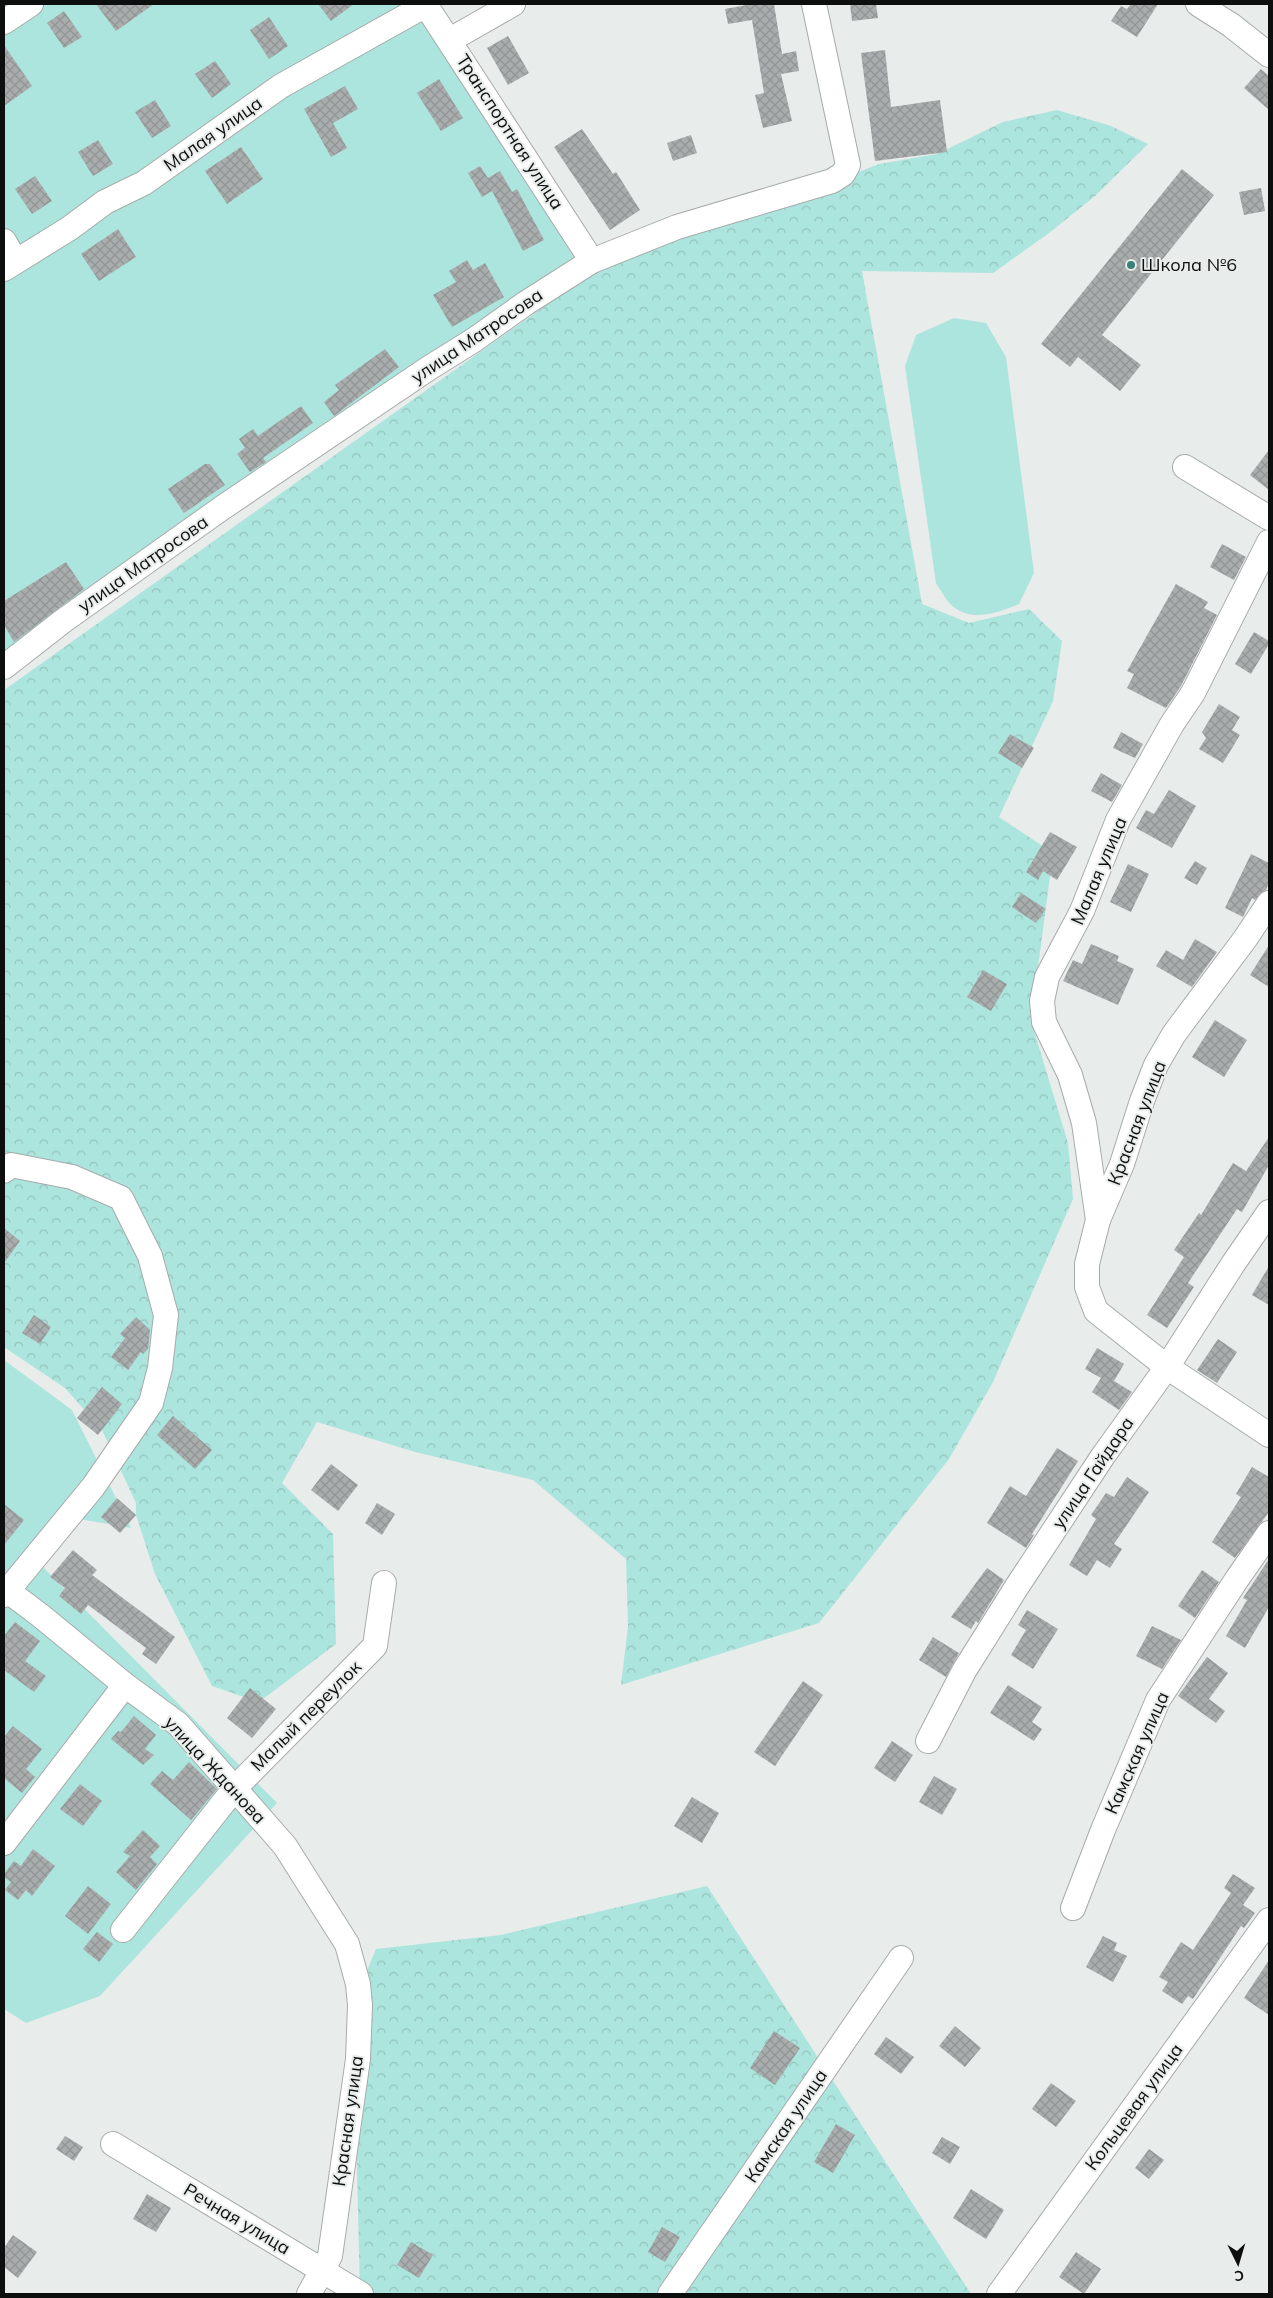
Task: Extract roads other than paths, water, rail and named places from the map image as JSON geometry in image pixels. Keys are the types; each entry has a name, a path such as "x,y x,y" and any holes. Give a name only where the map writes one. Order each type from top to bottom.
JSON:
{"street":[{"path":"4,22 31,4"},
{"name":"Транспортная улица","path":"425,4 592,261"},
{"name":"Малая улица","path":"8,256 58,236 105,202 144,183 281,86 425,4"},
{"path":"450,40 513,4"},
{"name":"улица Матросова","path":"4,667 63,621 214,514 429,368 474,340 526,303 592,261 677,227 832,181 843,174 848,165 845,147 814,4"},
{"path":"1198,4 1231,25 1269,55"},
{"path":"1185,467 1269,518"},
{"name":"Малая улица","path":"1098,1220 1084,1123 1070,1075 1044,1022 1042,1001 1047,977 1082,911 1118,820 1172,724 1192,693 1269,542"},
{"name":"Красная улица","path":"1167,1367 1096,1311 1087,1287 1087,1264 1098,1220 1122,1164 1142,1101 1156,1065 1174,1034 1245,939 1269,903"},
{"path":"4,1171 11,1165 72,1177 121,1198 150,1256 166,1316 160,1368 151,1403 93,1487 5,1591"},
{"name":"улица Гайдара","path":"928,1741 964,1671 1016,1588 1103,1456 1167,1367 1269,1212"},
{"path":"1167,1367 1269,1435"},
{"name":"Камская улица","path":"1074,1908 1099,1838 1158,1700 1269,1533"},
{"name":"Малый переулок","path":"123,1930 235,1788 375,1646 384,1583"},
{"name":"улица Жданова","path":"5,1591 41,1616 124,1685 178,1724 285,1846 346,1944"},
{"path":"4,1843 124,1685"},
{"name":"Кольцевая улица","path":"999,2294 1269,1920"},
{"name":"Красная улица","path":"310,2294 330,2256 353,2099 360,2033 358,1984 346,1944"},
{"name":"Камская улица","path":"670,2294 901,1958"},
{"name":"Речная улица","path":"113,2144 361,2294"}],"place":[{"name":"Школа №6","path":"1131,265"}]}
